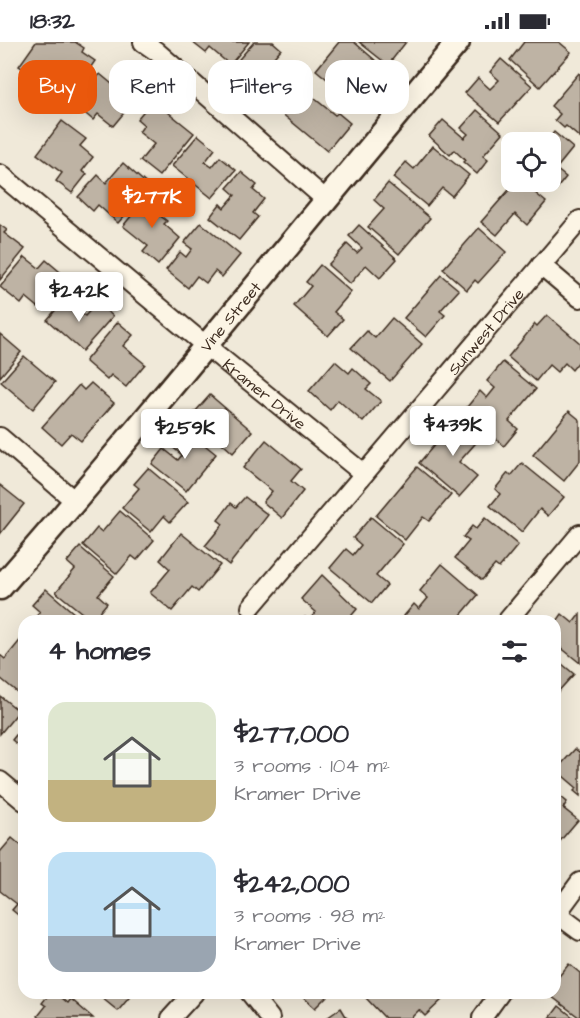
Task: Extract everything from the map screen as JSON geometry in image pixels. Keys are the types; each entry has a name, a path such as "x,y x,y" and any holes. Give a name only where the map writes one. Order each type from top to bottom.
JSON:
{"street":[{"path":"143,42 325,199"},
{"name":"Vine Street","path":"0,588 76,502 325,199 458,42"},
{"name":"Kramer Drive","path":"0,174 364,474"},
{"name":"Sunwest Drive","path":"251,608 580,220"},
{"path":"541,266 580,298"},
{"path":"0,437 76,502"},
{"path":"512,615 580,534"},
{"path":"0,782 18,796"},
{"path":"561,908 580,882"},
{"path":"561,918 580,931"},
{"path":"171,1018 188,999"},
{"path":"255,999 270,1018"},
{"path":"482,1018 496,999"}],"building":[{"path":"36,42 75,42 84,48 82,52 94,60 23,60"},
{"path":"192,42 249,42 234,60 224,60 210,48 206,53"},
{"path":"254,42 273,42 281,49 272,60 238,60"},
{"path":"339,42 354,42 375,60 325,60 325,77 316,70"},
{"path":"359,42 406,42 392,60 382,60"},
{"path":"524,42 559,42 571,52 540,87 510,60"},
{"path":"501,59 532,86 499,122 465,93 478,78 490,89 499,80 490,72"},
{"path":"579,73 580,138 555,120 560,114 551,106"},
{"path":"100,74 109,82 109,114 123,114 113,126 98,114 93,120 86,114 97,114 97,78"},
{"path":"313,97 325,107 325,114 339,114 350,123 327,151 282,114 313,114"},
{"path":"477,110 502,132 483,156 488,160 477,174 463,162 465,160 454,150 450,155 429,136 443,120 464,138 468,134 461,128"},
{"path":"141,114 170,114 194,133 159,176 140,161 154,144 139,132 144,125 137,119"},
{"path":"62,121 86,139 80,146 93,157 82,171 87,174 72,193 56,181 62,173 37,154"},
{"path":"198,135 215,149 205,162 212,167 220,157 236,170 212,198 172,166"},
{"path":"561,138 573,148 561,163"},
{"path":"433,146 469,175 452,196 442,188 427,206 393,178 406,162 414,169"},
{"path":"123,163 150,187 118,223 98,205 93,211 78,197 98,175 106,183"},
{"path":"241,172 257,185 253,190 264,199 253,213 258,217 239,240 210,217 220,204 224,208 235,195 227,188"},
{"path":"561,173 566,177 561,183"},
{"path":"388,183 430,218 399,254 368,227 384,209 374,200"},
{"path":"507,192 534,192 546,202 527,225 515,214 497,235 481,222"},
{"path":"150,193 164,205 158,214 167,221 164,224 180,238 158,265 143,252 148,246 123,226"},
{"path":"201,223 240,255 222,277 215,271 206,283 197,276 188,288 166,270 180,252 186,257 192,249 184,243"},
{"path":"0,225 7,230 4,233 25,249 0,280"},
{"path":"359,225 397,259 380,278 366,265 350,284 328,265 347,244 357,253 362,248 349,236"},
{"path":"479,228 506,252 478,283 475,280 467,290 443,269"},
{"path":"25,257 39,268 46,260 72,282 58,299 50,292 38,307 26,297 21,304 0,287"},
{"path":"320,265 351,292 334,312 343,319 328,336 294,306 311,286 306,282"},
{"path":"441,275 459,290 440,311 445,315 426,337 404,318"},
{"path":"65,299 85,316 97,303 113,316 82,351 47,320"},
{"path":"547,315 580,343 580,360 572,370 565,363 557,372 549,365 536,381 508,357 535,324 537,326"},
{"path":"392,318 422,344 390,381 351,348 367,331 375,338"},
{"path":"118,322 133,335 123,346 145,364 126,387 111,375 107,380 85,361"},
{"path":"0,334 21,352 0,377"},
{"path":"24,356 55,382 33,409 1,382"},
{"path":"335,361 349,373 353,368 371,384 366,389 381,401 363,422 338,400 330,410 309,391"},
{"path":"503,362 536,389 509,421 518,429 504,446 463,412 480,391 487,398 495,388 487,381"},
{"path":"91,383 114,403 81,441 71,433 61,444 42,427 79,385 84,390"},
{"path":"210,395 252,431 233,453 205,428 209,424 195,412"},
{"path":"569,411 580,420 580,461 564,481 533,455"},
{"path":"459,416 482,436 459,462 477,477 459,497 419,463"},
{"path":"185,429 216,454 186,491 152,464 164,449 178,460 182,455 171,446"},
{"path":"266,440 301,469 291,481 303,491 282,518 263,502 272,491 243,468"},
{"path":"522,463 564,497 548,516 540,509 522,532 490,506 500,494 495,489 508,473 511,476"},
{"path":"417,467 451,495 429,521 423,517 405,540 376,516"},
{"path":"148,468 188,502 170,522 164,516 151,532 122,508 139,488 134,484"},
{"path":"0,485 24,504 0,534"},
{"path":"245,497 268,515 229,565 205,546 223,524 218,520 231,503 236,507"},
{"path":"120,511 154,540 137,560 132,556 117,574 83,545 97,528 102,532"},
{"path":"371,517 403,544 376,576 387,585 372,603 330,568 346,549 353,555 361,545 353,538"},
{"path":"485,518 518,545 499,568 495,565 482,580 455,558 469,541 463,537 472,526 476,529"},
{"path":"181,533 220,565 198,592 192,587 172,611 150,593 170,569 160,560"},
{"path":"80,547 114,576 98,595 107,603 97,615 85,615 56,592 75,569 67,562"},
{"path":"442,564 478,595 461,615 405,615 414,604 419,609 428,598 420,591"},
{"path":"322,575 357,609 352,615 313,615 316,612 301,599"},
{"path":"46,589 76,615 37,615 40,612 32,605"},
{"path":"580,614 580,663 561,648 561,615 573,623"},
{"path":"18,643 17,692 0,678 0,655 5,659"},
{"path":"561,663 574,674 561,688"},
{"path":"0,696 18,712 0,734"},
{"path":"18,732 18,745 12,740"},
{"path":"575,749 580,751 580,796 574,791 577,788 561,774 561,764"},
{"path":"561,797 567,802 563,808 578,820 561,840"},
{"path":"12,838 18,843 18,915 12,910 17,904 0,891 0,852"},
{"path":"569,964 580,973 580,1018 555,999 561,999 561,974"},
{"path":"45,999 63,999 68,1003 71,999 93,1018 40,1018 38,1016 46,1006 42,1003"},
{"path":"103,999 128,999 118,1011"},
{"path":"305,999 324,999 315,1008"},
{"path":"367,999 443,999 425,1016 419,1010 411,1018 385,1018"},
{"path":"559,1006 574,1018 550,1018"},
{"path":"341,1008 347,1018 327,1018"}]}
